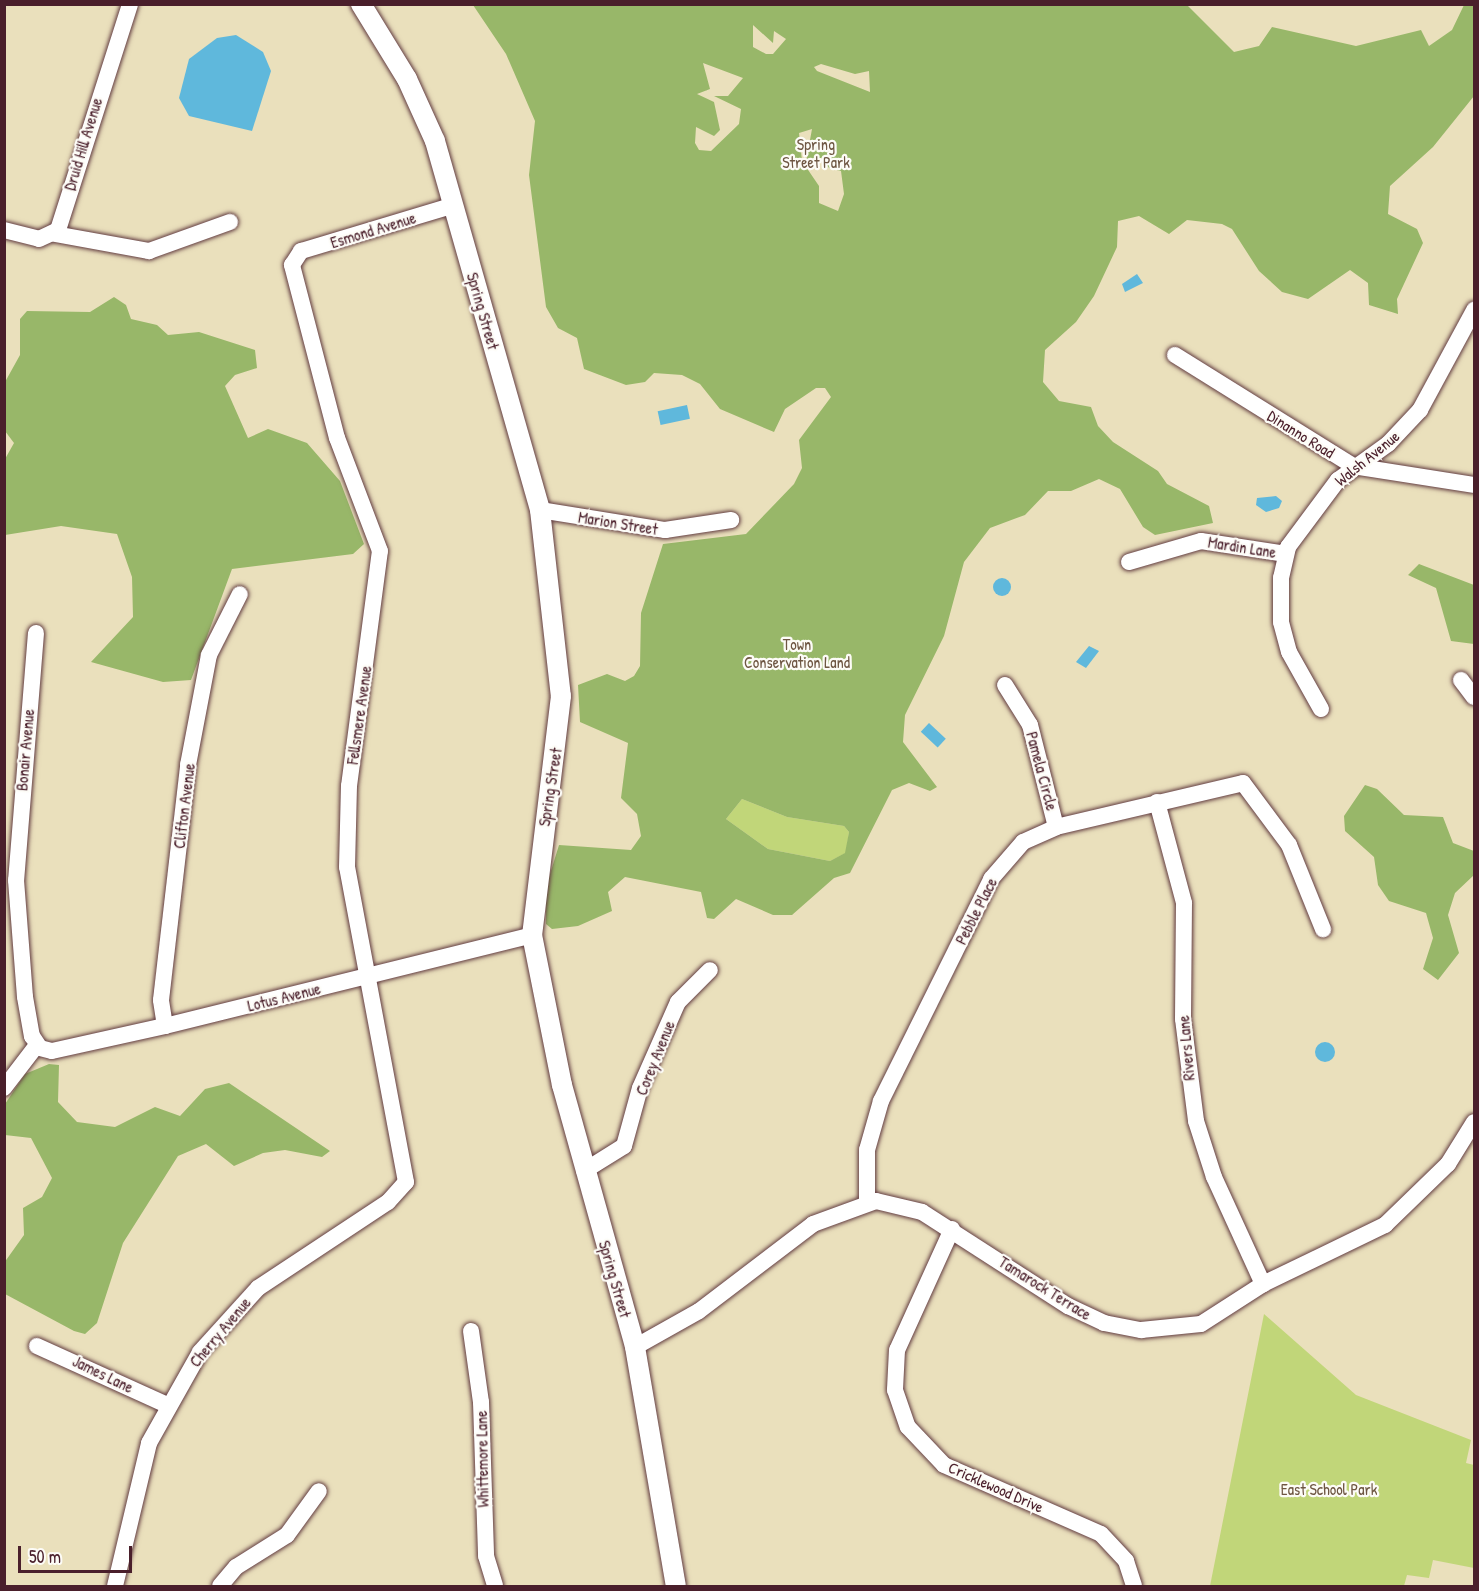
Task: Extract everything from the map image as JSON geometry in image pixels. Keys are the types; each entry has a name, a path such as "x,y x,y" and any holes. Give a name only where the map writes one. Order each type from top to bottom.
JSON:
{"street":[{"name":"Druid Hill Avenue","path":"56,234 130,4"},
{"name":"Spring Street","path":"362,4 423,112 454,205 540,510 561,696 532,935 584,1171 635,1347 676,1587"},
{"name":"Esmond Avenue","path":"294,259 301,251 454,205"},
{"path":"4,230 39,239 56,234 149,251 230,222"},
{"name":"Fellsmere Avenue","path":"294,259 296,289 337,438 380,551 347,820 351,900 406,1180"},
{"name":"Walsh Avenue","path":"1321,709 1283,632 1279,593 1286,554 1316,503 1353,466 1388,444 1420,410 1450,364 1474,310"},
{"name":"Dinanno Road","path":"1175,355 1353,466 1474,485"},
{"name":"Marion Street","path":"540,510 665,530 731,520"},
{"name":"Mardin Lane","path":"1129,562 1201,541 1286,554"},
{"name":"Clifton Avenue","path":"165,1026 161,1000 188,765 211,649 240,594"},
{"name":"Bonair Avenue","path":"36,633 16,880 19,958 37,1045"},
{"path":"1461,680 1474,697"},
{"name":"Pamela Circle","path":"1005,685 1030,725 1056,827"},
{"name":"Pebble Place","path":"867,1201 866,1158 872,1123 985,890 1014,849 1056,827 1245,783 1296,859 1323,929"},
{"name":"Rivers Lane","path":"1157,802 1184,903 1183,1019 1196,1121 1214,1177 1263,1284"},
{"name":"Lotus Avenue","path":"37,1045 52,1051 165,1026 532,935"},
{"name":"Corey Avenue","path":"584,1171 624,1146 640,1088 678,1002 710,970"},
{"path":"4,1088 37,1045"},
{"name":"Tamarock Terrace","path":"635,1347 699,1311 813,1224 867,1201 904,1204 952,1229 1068,1306 1123,1327 1201,1324 1263,1284 1385,1224 1434,1180 1474,1122"},
{"name":"Cherry Avenue","path":"114,1587 133,1492 167,1405 200,1352 252,1294 314,1246 388,1202 406,1180"},
{"name":"Cricklewood Drive","path":"952,1229 897,1350 895,1390 908,1427 944,1465 1101,1534 1126,1561 1134,1587"},
{"name":"Whittemore Lane","path":"471,1331 481,1402 486,1556 495,1587"},
{"name":"James Lane","path":"37,1346 167,1405"},
{"path":"220,1587 237,1567 287,1535 318,1491"}],"green space":[{"path":"473,5 1187,5 1234,52 1259,46 1272,27 1356,46 1421,30 1429,46 1452,30 1464,5 1474,5 1474,96 1433,147 1390,186 1388,214 1417,229 1423,243 1397,299 1398,314 1369,305 1368,283 1350,270 1308,299 1282,292 1259,271 1232,229 1222,224 1187,220 1169,234 1139,216 1118,221 1117,247 1094,296 1076,322 1045,350 1043,382 1059,401 1091,407 1098,426 1113,442 1158,471 1167,484 1209,506 1213,523 1155,535 1143,527 1120,489 1099,479 1071,491 1048,491 1025,515 990,528 964,562 944,636 905,715 903,742 937,787 930,791 909,783 892,790 850,873 834,878 792,915 773,915 736,899 714,919 707,918 701,892 625,877 608,892 612,911 578,926 552,929 546,924 546,887 559,845 631,850 641,836 637,814 621,798 628,743 580,722 578,685 607,674 625,681 634,676 640,666 641,613 663,544 746,534 794,484 802,468 799,440 831,397 825,388 816,388 785,409 774,432 720,409 700,384 682,375 654,373 645,382 626,385 584,369 577,338 558,328 546,307 529,175 535,121 506,54","holes":["753,25 773,43 774,31 786,39 773,54 766,54 753,47","703,63 743,78 728,96 714,96 741,109 739,124 711,151 699,150 695,143 696,127 714,136 720,130 714,102 697,94 710,89","821,64 855,74 869,71 870,92 817,71 814,67","812,129 806,162 822,158 829,168 841,171 844,194 838,211 819,203 819,186 802,161 799,133","742,799 787,817 844,826 849,832 845,853 830,861 768,849 726,819"]},
{"path":"114,297 126,305 131,319 157,325 168,335 199,332 255,350 257,368 235,375 225,386 248,438 268,429 307,443 340,481 364,544 353,554 232,569 191,680 163,682 91,662 133,617 132,577 117,534 61,526 5,535 5,459 14,443 5,431 5,382 20,355 20,319 27,311 90,312"},
{"path":"1419,564 1474,585 1474,644 1451,641 1436,588 1408,575"},
{"path":"1365,785 1377,789 1404,815 1443,817 1453,843 1474,851 1474,875 1455,893 1448,915 1459,953 1438,980 1423,969 1433,938 1426,913 1389,901 1378,885 1374,857 1345,831 1344,816"},
{"path":"742,799 787,817 844,826 849,832 846,853 830,861 768,849 726,819"},
{"path":"49,1064 59,1065 58,1102 77,1122 115,1127 155,1107 180,1116 205,1089 229,1083 330,1151 322,1157 285,1150 263,1153 234,1166 206,1144 178,1156 123,1243 97,1323 85,1334 74,1331 5,1294 4,1263 24,1235 23,1208 42,1197 52,1178 31,1138 5,1135 5,1104 25,1074"},
{"name":"East School Park","path":"1264,1314 1356,1395 1471,1440 1466,1463 1474,1465 1474,1568 1433,1560 1429,1578 1407,1575 1404,1586 1210,1586"}],"water":[{"path":"236,35 263,52 271,71 252,131 189,116 179,98 189,59 217,38"},
{"path":"1137,274 1143,283 1125,292 1122,284"},
{"path":"687,405 690,419 661,425 658,411"},
{"path":"1276,496 1282,501 1279,508 1266,512 1256,505 1257,498"},
{"path":"1002,578 1008,581 1011,587 1008,593 1002,596 996,593 993,587 996,581"},
{"path":"1089,646 1099,651 1086,668 1076,662"},
{"path":"929,723 946,739 938,747 921,732"},
{"path":"1325,1042 1332,1045 1335,1052 1332,1059 1325,1062 1318,1059 1315,1052 1318,1045"}],"park label":[{"name":"Spring Street Park","path":"816,153"},
{"name":"Town Conservation Land","path":"797,653"}]}
